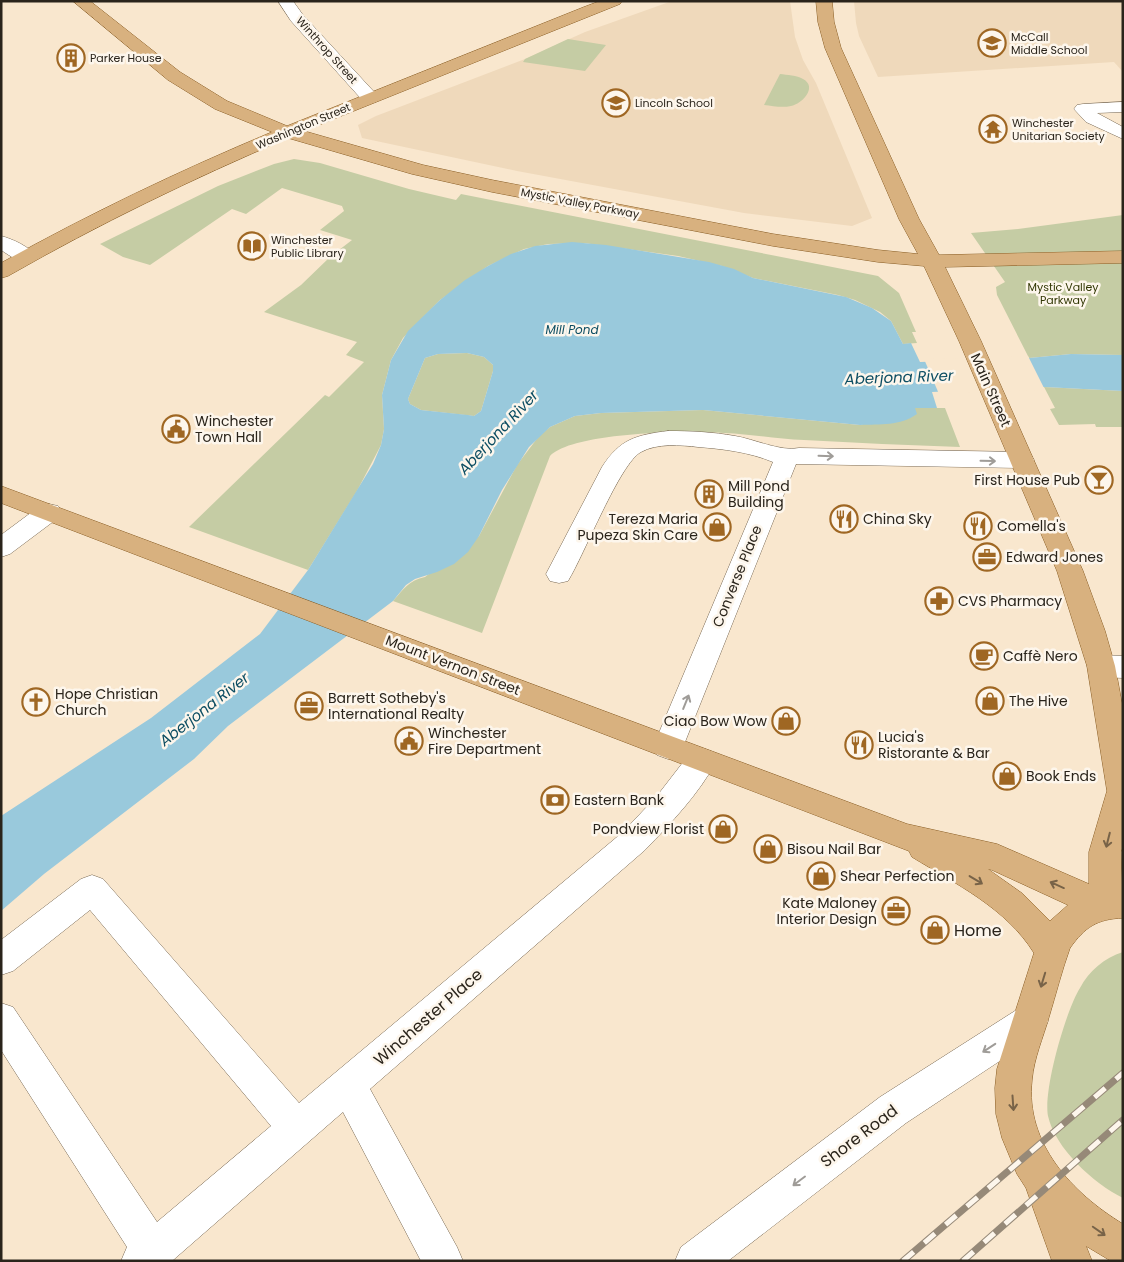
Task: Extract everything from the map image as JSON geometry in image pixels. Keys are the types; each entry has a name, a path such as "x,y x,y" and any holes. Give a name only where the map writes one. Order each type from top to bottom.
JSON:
{"main road":[{"name":"Mystic Valley Parkway","path":"80,1 174,76 201,94 253,119 287,132 385,161 492,186 773,240 878,256 932,261 1123,257"},
{"name":"Washington Street","path":"1,272 182,179 287,132 615,1"},
{"name":"Main Street","path":"824,1 826,22 833,48 909,219 932,261 970,341 1070,571 1092,631 1112,667 1122,794 1105,852 1110,904"},
{"name":"Mount Vernon Street","path":"1,494 905,837 998,858 1110,904"},
{"name":"Mount Vernon Street","path":"905,837 1010,901 1033,923 1052,952"},
{"path":"1072,1261 1039,1174 1020,1138 1012,1104 1015,1070 1052,952 1064,928 1080,913 1110,904"},
{"path":"1039,1174 1054,1193 1083,1220 1123,1246"}],"street":[{"name":"Winthrop Street","path":"285,1 297,18 370,98"},
{"path":"1123,107 1083,109 1092,118 1123,134"},
{"path":"1,242 27,257"},
{"path":"560,574 614,467 623,455 634,446 647,442 667,440 724,442 754,446 787,459 799,456 1022,460"},
{"name":"Converse Place","path":"668,747 782,464 787,459"},
{"path":"1,548 49,512"},
{"name":"Winchester Place","path":"147,1256 634,841 668,805 702,760"},
{"path":"1,960 92,889 297,1129"},
{"path":"1,1019 147,1256"},
{"name":"Shore Road","path":"695,1261 893,1110 1030,1021"},
{"path":"348,1086 442,1261"}],"shaded area":[{"name":"Lincoln School","path":"672,1 790,1 795,37 803,60 816,83 872,218 852,226 744,213 517,171 362,138 358,125 376,116 525,59 585,32"},
{"name":"McCall Middle School","path":"854,1 1123,1 1123,72 1114,62 878,77 859,36"}],"green space":[{"path":"568,39 606,45 585,71 523,62 525,59"},
{"path":"780,74 795,76 807,82 809,91 807,95 800,102 791,106 764,105"},
{"path":"294,159 320,163 409,189 456,200 461,194 878,276 899,293 916,332 912,332 917,343 903,344 891,321 880,312 855,300 753,278 722,266 678,256 584,243 548,244 524,249 488,266 440,300 403,338 391,360 382,395 384,429 381,445 357,491 308,570 189,527 325,395 329,397 364,362 346,355 357,342 264,312 301,285 330,257 352,240 320,230 344,211 342,206 282,188 246,214 232,209 150,265 123,257 100,244 218,186 274,164"},
{"name":"Mystic Valley Parkway","path":"1123,215 1123,355 1071,354 1029,358 997,295 996,287 1005,282 971,233 1018,229"},
{"path":"467,353 484,357 493,365 493,371 481,411 474,416 421,410 410,404 408,399 425,358 438,354"},
{"path":"1044,387 1123,391 1123,427 1096,427 1095,424 1059,425 1050,409 1055,408"},
{"path":"915,408 945,408 960,447 784,439 708,432 686,432 606,437 562,448 550,456 482,633 393,601 410,583 425,577 479,536 517,465 539,436 550,427 575,416 601,413 703,410 860,425"},
{"path":"1123,952 1123,1198 1100,1184 1077,1164 1067,1152 1052,1128 1047,1104 1057,1050 1074,999 1093,971 1103,962"}],"water":[{"name":"Mill Pond","path":"572,242 606,245 709,262 734,269 753,278 846,297 872,308 891,321 903,344 911,343 920,362 1029,358 1071,354 1123,355 1123,391 1044,387 932,392 937,408 915,408 917,414 904,421 882,424 860,425 703,410 601,413 575,416 550,427 529,447 502,490 479,536 468,552 454,564 415,579 406,585 393,601 228,726 194,759 44,874 1,911 1,816 151,718 260,634 308,570 373,464 381,445 384,429 382,395 391,360 408,331 440,300 465,280 511,254 535,246","holes":["467,353 484,357 493,365 493,371 481,411 474,416 421,410 410,404 408,399 425,358 438,354"]}],"pier":[{"path":"1028,356 1045,390 939,394 924,359"}],"railway":[{"path":"903,1261 1123,1073"},
{"path":"963,1261 1123,1120"}],"place":[{"name":"McCall Middle School","path":"992,43"},
{"name":"Parker House","path":"71,58"},
{"name":"Lincoln School","path":"616,103"},
{"name":"Winchester Unitarian Society","path":"993,129"},
{"name":"Winchester Public Library","path":"252,246"},
{"name":"Winchester Town Hall","path":"176,429"},
{"name":"First House Pub","path":"1099,480"},
{"name":"Mill Pond Building","path":"709,494"},
{"name":"China Sky","path":"844,519"},
{"name":"Comella's","path":"978,526"},
{"name":"Tereza Maria Pupeza Skin Care","path":"717,527"},
{"name":"Edward Jones","path":"987,557"},
{"name":"CVS Pharmacy","path":"939,601"},
{"name":"Caffè Nero","path":"984,656"},
{"name":"The Hive","path":"990,701"},
{"name":"Hope Christian Church","path":"36,702"},
{"name":"Barrett Sotheby's International Realty","path":"309,706"},
{"name":"Ciao Bow Wow","path":"786,721"},
{"name":"Winchester Fire Department","path":"409,741"},
{"name":"Lucia's Ristorante & Bar","path":"859,745"},
{"name":"Book Ends","path":"1007,776"},
{"name":"Eastern Bank","path":"555,800"},
{"name":"Pondview Florist","path":"723,829"},
{"name":"Bisou Nail Bar","path":"768,849"},
{"name":"Shear Perfection","path":"821,876"},
{"name":"Kate Maloney Interior Design","path":"896,911"},
{"name":"Home","path":"935,930"}],"water label":[{"name":"Aberjona River","path":"899,377"},
{"name":"Aberjona River","path":"498,432"},
{"name":"Aberjona River","path":"204,709"}]}
